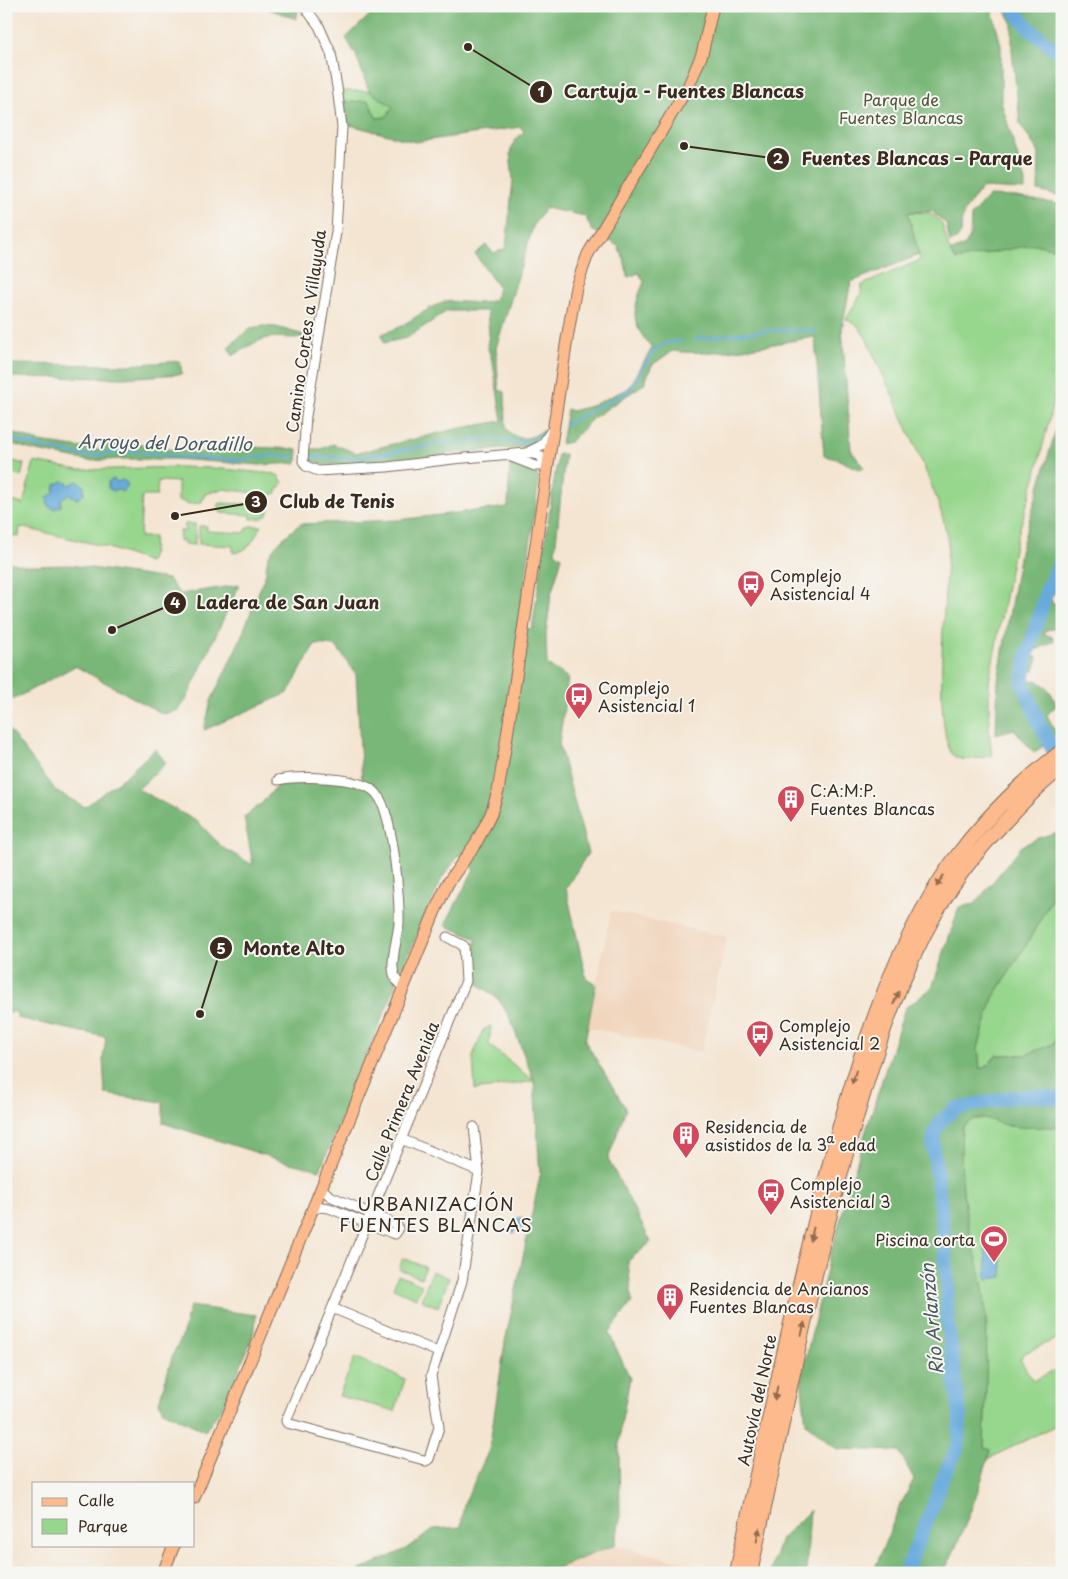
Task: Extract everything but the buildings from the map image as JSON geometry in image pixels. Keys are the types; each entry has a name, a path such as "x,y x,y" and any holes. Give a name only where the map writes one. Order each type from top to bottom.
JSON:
{"highway":[{"path":"1016,800 1062,744"},
{"name":"Autovía del Norte","path":"750,1573 802,1330 832,1202 866,1086 891,1010 933,918 952,887 997,829 1016,800 1062,751"},
{"name":"Autovía del Norte","path":"737,1569 813,1230 854,1074 875,1016 910,935 938,884 969,842 975,826 1062,768"},
{"path":"1016,800 1062,777"}],"main road":[{"path":"195,1496 448,883 476,843 494,808 506,749 547,464 573,298 579,275 595,241 690,85 702,54 713,6"},
{"path":"163,1573 174,1546"}],"street":[{"name":"Camino Cortes a Villayuda","path":"304,6 319,26 331,53 342,127 334,246 306,416 303,461 306,466 318,471 387,467 526,453 542,445 553,426"},
{"path":"526,453 539,456 547,464 535,466"},
{"name":"Camino Cortes a Villayuda","path":"506,455 535,466"},
{"path":"535,466 546,480"},
{"path":"278,780 300,777 353,782 364,784 375,791 379,797 389,828 400,907 397,942 392,966 398,984 404,987"},
{"name":"Calle Primera Avenida","path":"438,1352 431,1376 439,1427 430,1459 426,1461 286,1422 466,981 467,971 464,946 447,937"},
{"path":"332,1308 438,1352 462,1280 479,1171 474,1127"},
{"path":"401,1139 479,1171"},
{"path":"313,1209 329,1208 395,1234 398,1230 397,1225 330,1196 321,1188"}],"shaded area":[{"path":"611,911 727,937 701,1052 588,1027"},
{"path":"615,1545 695,1565 694,1573 545,1573"}],"green space":[{"path":"261,6 299,6 299,7 296,19"},
{"name":"Parque de Fuentes Blancas","path":"379,6 991,6 1001,45 1001,101 1025,182 1025,190 982,188 964,212 961,234 950,243 946,224 932,211 908,212 919,255 851,282 842,328 851,450 864,468 860,470 837,459 824,456 815,337 726,351 672,351 652,365 644,384 593,418 570,442 561,444 567,409 572,411 591,406 629,388 652,348 640,332 635,317 637,302 644,282 639,273 628,277 624,259 618,246 592,230 585,216 545,208 534,224 496,348 499,390 505,392 506,428 514,436 524,438 534,436 543,430 540,436 525,447 449,454 393,462 324,465 307,459 307,449 321,449 333,444 356,453 456,429 502,421 493,364 487,345 489,335 487,311 447,311 407,338 384,343 382,334 398,328 432,307 447,301 482,303 495,300 498,287 475,254 486,245 494,253 506,248 513,180 510,153 515,140 524,132 521,127 415,142 346,124 343,102 369,101 376,118 386,117 393,107 369,91 356,55 346,38"},
{"path":"1003,6 1062,6 1062,197 1038,191 1039,153 1020,124 1012,50 1012,22"},
{"path":"341,91 369,91 393,107 386,117 376,118 369,101 343,102"},
{"path":"989,196 1016,197 1062,206 1062,251 1035,244 956,260 950,252 965,245 970,237 971,216"},
{"path":"907,212 930,213 936,217 942,224 949,248 956,260 1035,244 1062,251 1062,378 1055,395 1036,474 1015,544 989,682 989,731 992,756 972,759 962,759 954,756 947,742 943,719 942,655 948,543 941,512 922,462 866,338 858,326 846,319 861,294 862,285 920,260"},
{"path":"276,327 308,336 263,339 233,356 228,347 250,328"},
{"path":"180,361 182,374 124,378 6,377 6,364 127,365"},
{"path":"1062,409 1062,594 1056,591 1051,598 1053,605 1060,601 1062,604 1062,614 1058,628 1046,630 1044,634 1053,637 1054,641 1038,649 1033,649 1032,655 1038,658 1034,671 1026,674 1029,682 1037,680 1052,694 1056,706 1047,715 1057,735 1034,753 1014,729 996,734 998,681 1020,552"},
{"path":"6,430 39,442 97,450 120,440 199,453 225,446 298,449 297,463 260,465 176,459 89,461 32,450 6,442"},
{"path":"558,454 565,455 555,552 562,557 551,595 546,634 547,664 568,678 559,744 588,853 566,888 586,978 596,984 585,1041 626,1109 608,1159 651,1242 628,1261 632,1302 609,1333 630,1378 621,1425 619,1449 620,1519 615,1545 545,1573 359,1573 360,1570 404,1550 435,1529 461,1527 464,1504 489,1450 505,1342 540,1176 534,1081 509,1016 498,999 474,981 476,939 445,925 474,869 459,855 442,878 403,967 320,1170 286,1162 163,1123 163,1102 105,1094 103,1059 106,1037 17,1018 17,1012 6,1012 6,726 57,792 85,807 128,774 155,749 166,763 138,789 198,822 223,848 253,865 244,817 261,804 283,779 362,782 356,674 336,646 315,644 288,693 204,730 211,701 240,640 266,573 268,557 276,545 300,524 397,520 508,507 510,461 535,471 539,479 519,627 532,629"},
{"path":"6,459 24,464 21,477 6,472"},
{"path":"34,462 79,470 178,467 212,468 275,474 279,476 283,483 276,493 271,495 223,489 205,494 201,503 186,504 186,502 178,501 178,482 158,481 157,496 142,496 140,537 154,537 153,552 149,562 103,546 20,527 19,537 6,534 6,499 23,504"},
{"path":"263,502 272,503 263,518 251,519 251,515 221,513 218,509 219,504 222,503 261,505"},
{"path":"185,524 195,524 195,545 184,544 184,541 179,541 180,531 185,531"},
{"path":"199,526 207,526 207,531 244,533 249,526 261,526 247,547 233,553 233,546 199,544"},
{"path":"6,561 26,566 70,565 168,579 180,594 239,585 186,700 179,710 163,714 75,666 14,699 6,696"},
{"path":"1062,831 1062,880 1025,947 993,998 978,1048 980,1069 987,1067 996,1055 1025,1055 1053,1044 1062,1024 1062,1127 1016,1127 980,1118 962,1127 961,1155 964,1195 968,1222 982,1282 985,1308 984,1448 991,1450 970,1513 943,1573 873,1573 899,1508 914,1479 899,1451 837,1449 806,1423 801,1379 831,1252 865,1134 905,1008 932,988 959,907 975,904 1022,846 1038,838"},
{"path":"1062,880 1062,1024 1053,1044 1025,1055 996,1055 987,1067 980,1069 978,1048 993,998 1025,947"},
{"path":"491,1026 489,1045 534,1081 475,1090 473,1056 483,1030"},
{"path":"987,1118 1010,1126 1062,1127 1062,1336 1025,1353 1020,1359 1033,1381 1062,1366 1062,1422 988,1459 991,1450 984,1448 987,1330 983,1287 965,1211 960,1155 962,1127 970,1120"},
{"path":"403,1258 425,1267 421,1278 399,1269"},
{"path":"432,1271 449,1278 438,1307 421,1300"},
{"path":"398,1275 422,1285 416,1298 393,1288"},
{"path":"190,1306 256,1315 255,1329 223,1406 205,1431 163,1411 159,1402 173,1354 182,1337"},
{"path":"355,1357 405,1379 395,1411 339,1396"},
{"path":"810,1510 806,1573 770,1573 781,1539"}],"water":[{"path":"113,479 118,482 123,480 127,483 127,488 122,492 117,489 113,491 108,488 108,482"},
{"path":"63,481 70,485 77,481 84,486 84,494 77,499 69,494 61,499 61,506 54,509 48,506 47,497 54,493 55,485"},
{"path":"522,1217 526,1222 525,1225 521,1229 516,1229 514,1233 510,1232 513,1220"},
{"name":"Piscina corta","path":"1000,1247 1003,1277 987,1279 985,1248"}],"waterway":[{"name":"Río Arlanzón","path":"1012,6 1034,33 1062,54"},
{"name":"Arroyo del Doradillo","path":"694,339 772,330 816,331"},
{"name":"Arroyo del Doradillo","path":"566,424 630,390 654,350 666,343 681,341"},
{"name":"Arroyo del Doradillo","path":"310,457 358,458 438,444 494,438 514,442 532,442 545,432"},
{"name":"Arroyo del Doradillo","path":"6,437 43,448 86,456 131,451 179,457 239,460 274,455 295,457"},
{"name":"Río Arlanzón","path":"1061,765 1039,723 1023,683 1027,656 1046,593 1062,557"},
{"name":"Río Arlanzón","path":"905,1573 934,1504 943,1477 959,1445 960,1413 947,1317 948,1286 933,1144 935,1132 941,1121 955,1109 1012,1097 1041,1096 1062,1099"}],"place":[{"name":"Cartuja - Fuentes Blancas","path":"468,47"},
{"name":"Fuentes Blancas – Parque","path":"684,146"},
{"name":"Club de Tenis","path":"175,516"},
{"name":"Complejo Asistencial 4","path":"751,608"},
{"name":"Ladera de San Juan","path":"112,630"},
{"name":"Complejo Asistencial 1","path":"579,720"},
{"name":"C:A:M:P. Fuentes Blancas","path":"791,823"},
{"name":"Monte Alto","path":"200,1014"},
{"name":"Complejo Asistencial 2","path":"760,1058"},
{"name":"Residencia de asistidos de la 3ª edad","path":"686,1159"},
{"name":"Complejo Asistencial 3","path":"771,1216"},
{"name":"Piscina corta","path":"994,1263"},
{"name":"Residencia de Ancianos Fuentes Blancas","path":"670,1321"}],"district":[{"name":"URBANIZACIÓN FUENTES BLANCAS","path":"436,1213"}]}
